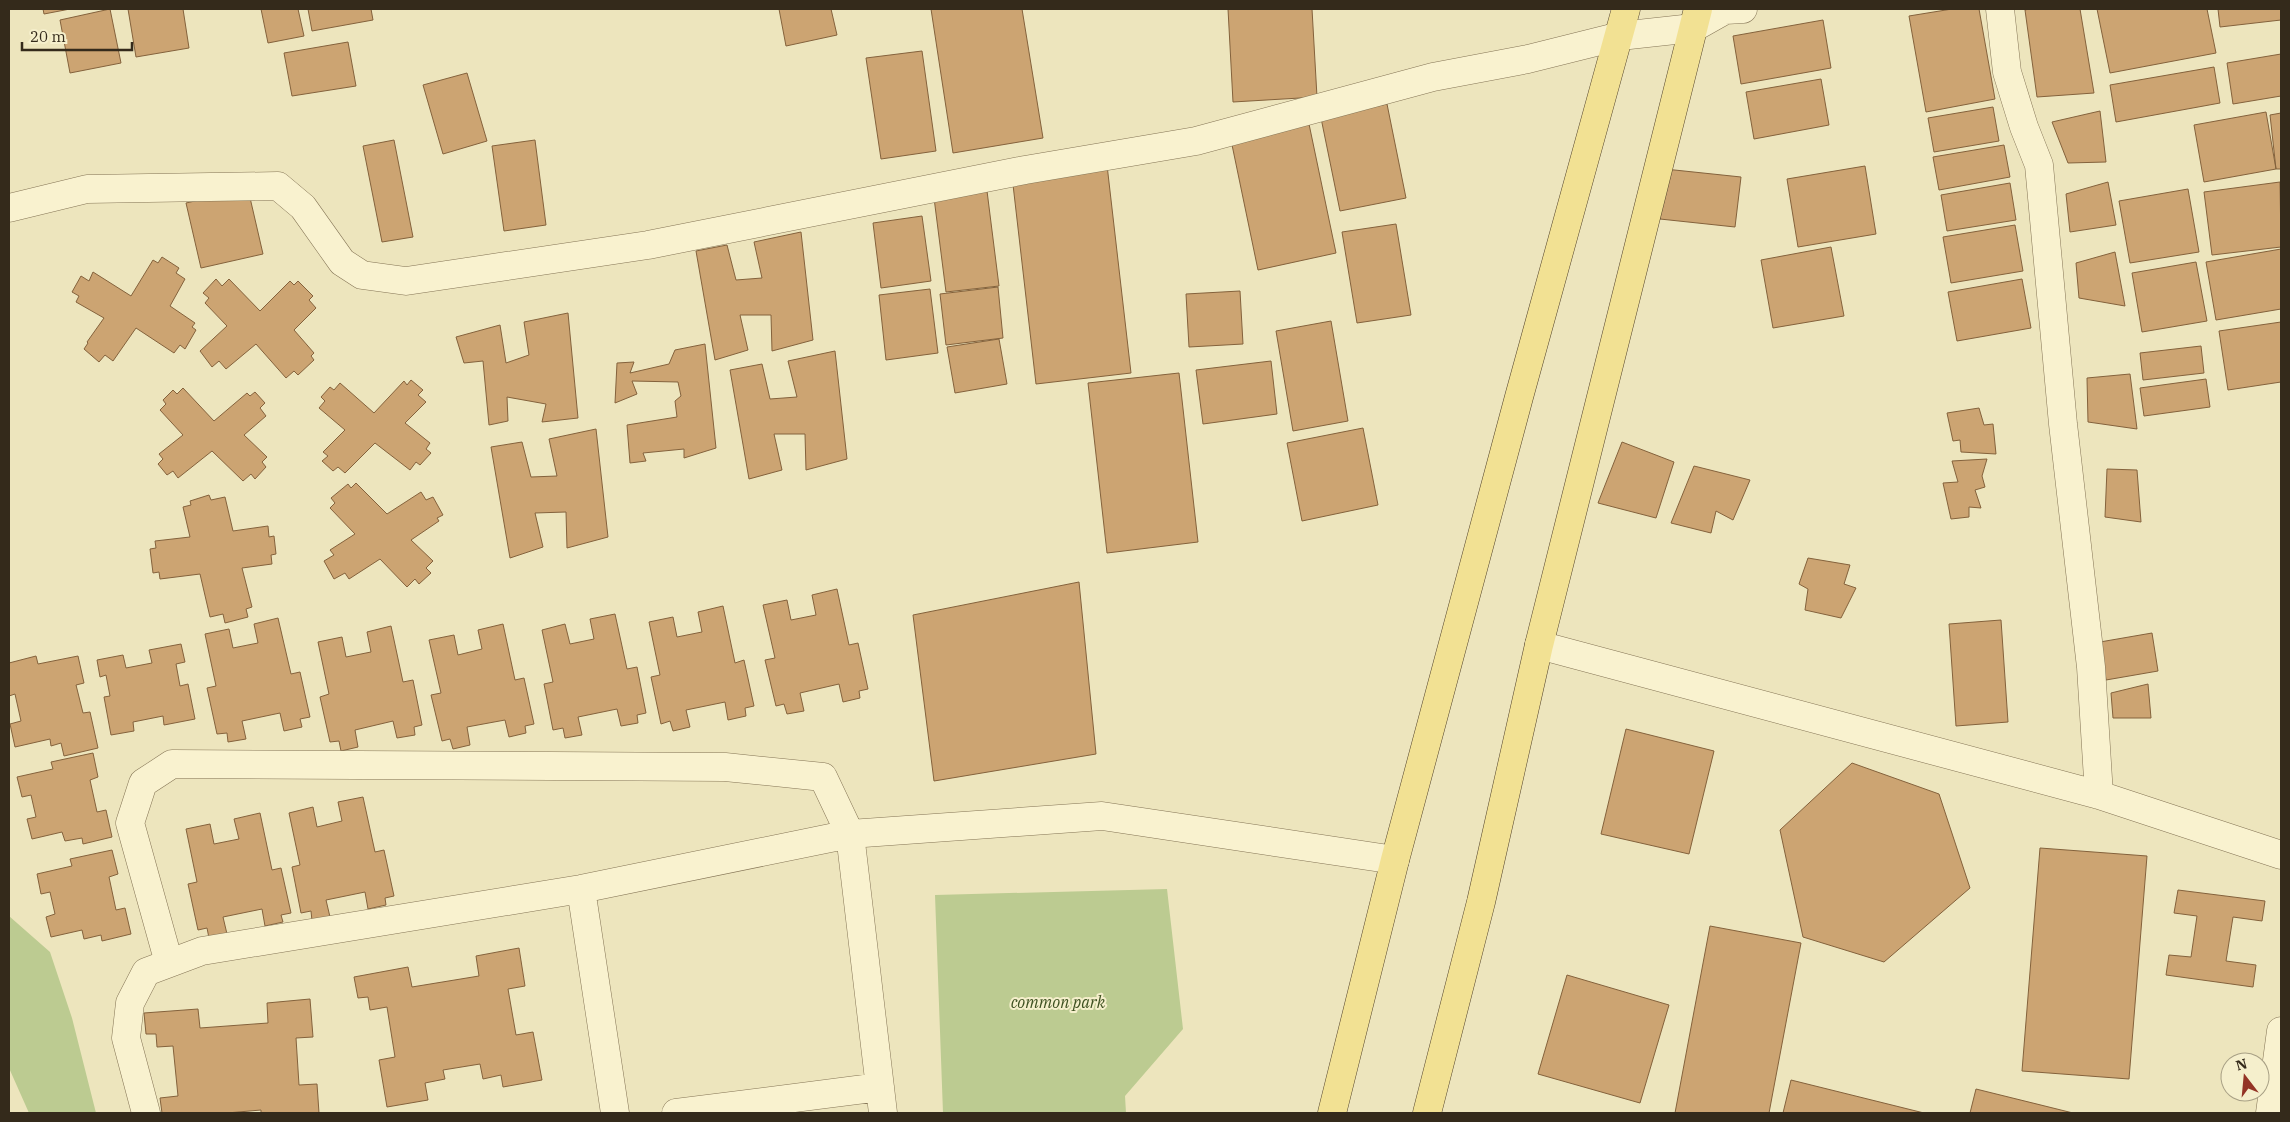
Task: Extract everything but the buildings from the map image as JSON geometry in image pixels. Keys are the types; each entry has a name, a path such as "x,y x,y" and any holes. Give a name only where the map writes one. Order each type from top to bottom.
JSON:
{"main road":[{"path":"1332,1113 1395,860 1519,397 1626,9"},
{"path":"1430,1112 1481,902 1538,645 1696,18"}],"street":[{"path":"9,208 87,189 278,186 303,207 342,262 362,275 406,281 648,245 1025,170 1196,141 1433,77 1528,59 1725,10 1744,9"},
{"path":"2000,9 2007,72 2024,127 2040,165 2063,424 2091,667 2099,795"},
{"path":"1538,645 2099,795 2281,855"},
{"path":"169,963 130,823 143,783 172,764 725,767 823,777 850,834 882,1100 676,1113"},
{"path":"146,1113 126,1038 130,1003 146,972 202,951 581,889 850,834 1102,816 1395,860"},
{"path":"581,889 615,1113"},
{"path":"2270,1113 2281,1031"}],"green space":[{"name":"common park","path":"1167,889 1183,1029 1125,1096 1126,1113 943,1113 935,895"},
{"path":"9,916 50,952 72,1018 96,1113 29,1113 9,1068"}]}
